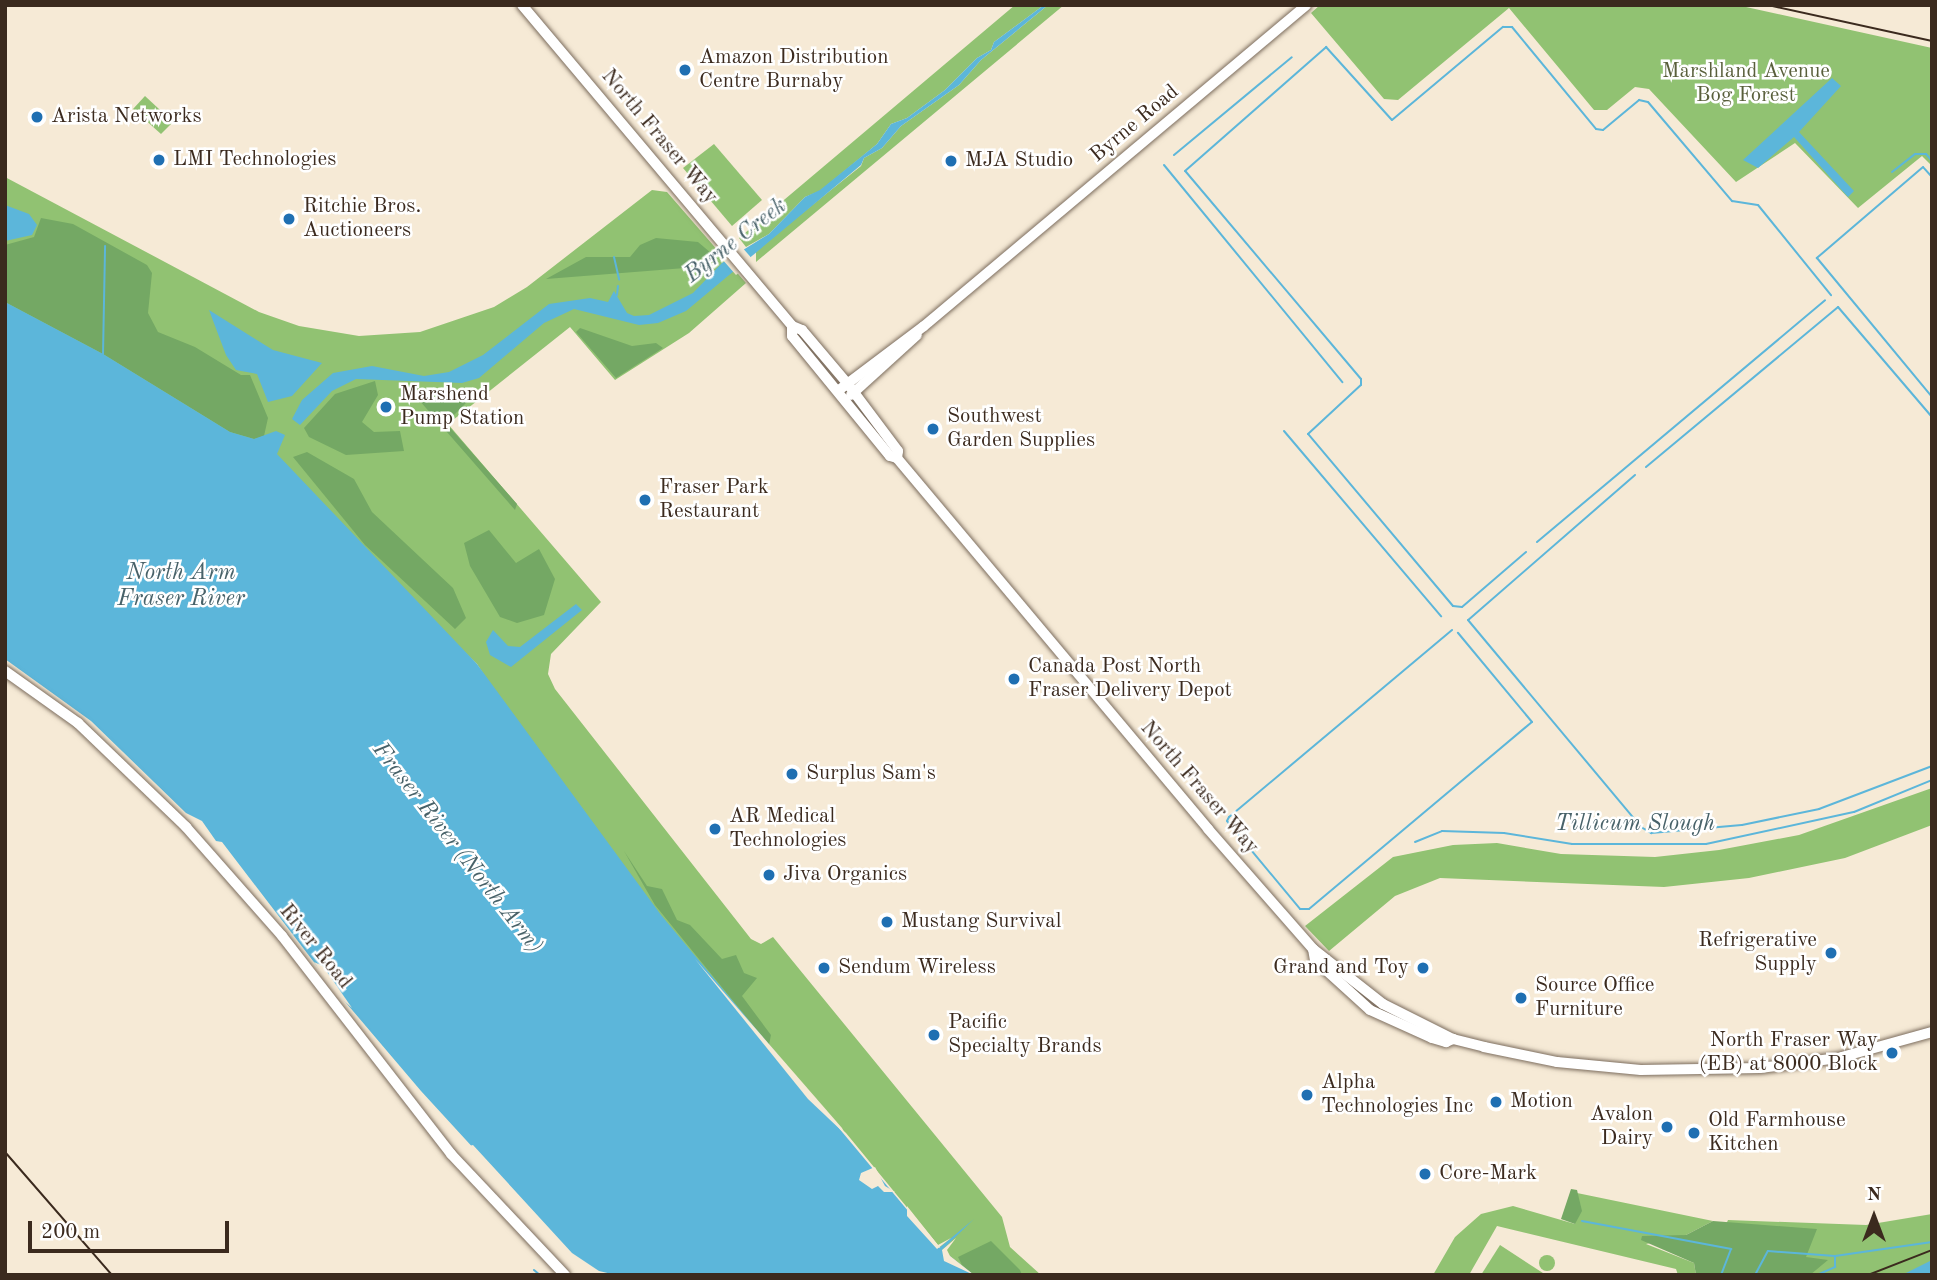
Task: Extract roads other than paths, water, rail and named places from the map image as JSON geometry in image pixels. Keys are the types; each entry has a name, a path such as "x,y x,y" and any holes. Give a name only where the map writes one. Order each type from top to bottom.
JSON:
{"street":[{"name":"North Fraser Way","path":"522,5 792,326 802,330 850,396 898,451 897,457 1313,949 1383,1004 1452,1039 1557,1062 1706,1071 1838,1058 1932,1031"},
{"name":"Byrne Road","path":"850,396 924,326 1306,5"},
{"name":"Byrne Road","path":"843,386 924,326"},
{"name":"River Road","path":"5,671 87,731 193,836 282,936 467,1174 565,1275"}],"water":[{"path":"1044,5 1048,5 981,60 959,85 901,126 882,148 864,158 861,165 686,311 658,323 639,325 574,309 544,323 479,378 462,383 356,379 332,391 300,425 292,419 302,400 333,373 372,366 424,376 449,372 483,355 549,304 590,298 608,302 614,291 627,313 634,316 649,315 693,293 722,263 769,234 805,197 820,190 877,144 891,124 907,118 945,90 977,58 991,50 994,42"},
{"path":"1832,78 1841,86 1799,132 1854,191 1848,197 1794,137 1758,168 1743,160"},
{"path":"5,205 29,214 37,225 32,235 5,241"},
{"name":"North Arm Fraser River","path":"5,302 103,354 230,432 254,439 276,431 285,435 277,454 477,664 661,915 939,1248 974,1219 942,1250 974,1275 597,1275 578,1262 421,1091 336,991 222,842 216,841 202,821 186,813 91,721 5,659"},
{"path":"209,310 273,350 322,363 292,396 268,402 257,374 236,370 226,355"},
{"path":"576,604 582,610 511,667 490,655 486,642 493,630 508,646 520,647"},
{"path":"1932,1260 1930,1275 1902,1275"}],"waterway":[{"path":"1526,552 1462,607 1453,606 1308,434 1361,385 1361,379 1185,171 1326,47 1392,120 1503,27 1512,27 1596,129 1603,130 1639,100 1648,102 1732,201 1758,205 1831,295"},
{"path":"1174,155 1292,57"},
{"path":"1892,172 1915,154 1926,154 1932,161"},
{"path":"1164,165 1342,382"},
{"path":"1932,177 1923,167 1817,258 1932,397"},
{"path":"103,354 105,246"},
{"path":"614,257 619,279"},
{"path":"617,295 618,286"},
{"path":"1537,542 1825,300"},
{"path":"1646,467 1838,307 1932,417"},
{"path":"1284,431 1441,616"},
{"path":"1635,475 1468,620 1641,827 1651,833 1742,825 1819,809 1932,766"},
{"path":"1452,630 1229,817 1227,821 1300,909 1309,909 1532,722 1458,633"},
{"name":"Tillicum Slough","path":"1415,842 1442,831 1504,833 1572,844 1706,844 1854,812 1932,780"},
{"path":"1582,1221 1731,1249 1721,1275"},
{"path":"1755,1275 1768,1251 1835,1256 1932,1242"},
{"path":"1817,1275 1835,1267 1835,1257"},
{"path":"534,1270 540,1275"}],"railway":[{"path":"1768,5 1932,41"},
{"path":"5,1152 112,1275"},
{"path":"1868,1275 1932,1250"}],"place":[{"name":"Amazon Distribution Centre Burnaby","path":"685,70"},
{"name":"Arista Networks","path":"37,117"},
{"name":"LMI Technologies","path":"159,160"},
{"name":"MJA Studio","path":"951,161"},
{"name":"Ritchie Bros. Auctioneers","path":"289,219"},
{"name":"Marshend Pump Station","path":"386,407"},
{"name":"Southwest Garden Supplies","path":"933,429"},
{"name":"Fraser Park Restaurant","path":"645,500"},
{"name":"Canada Post North Fraser Delivery Depot","path":"1014,679"},
{"name":"Surplus Sam's","path":"792,774"},
{"name":"AR Medical Technologies","path":"715,829"},
{"name":"Jiva Organics","path":"769,875"},
{"name":"Mustang Survival","path":"887,922"},
{"name":"Refrigerative Supply","path":"1831,953"},
{"name":"Sendum Wireless","path":"824,968"},
{"name":"Grand and Toy","path":"1423,968"},
{"name":"Source Office Furniture","path":"1521,998"},
{"name":"Pacific Specialty Brands","path":"934,1035"},
{"name":"North Fraser Way (EB) at 8000 Block","path":"1892,1053"},
{"name":"Alpha Technologies Inc","path":"1307,1095"},
{"name":"Motion","path":"1496,1102"},
{"name":"Avalon Dairy","path":"1667,1127"},
{"name":"Old Farmhouse Kitchen","path":"1694,1133"},
{"name":"Core-Mark","path":"1425,1174"}],"park label":[{"name":"Marshland Avenue Bog Forest","path":"1746,84"}],"water label":[{"name":"Byrne Creek","path":"736,241"},
{"name":"Fraser River (North Arm)","path":"457,848"}]}
